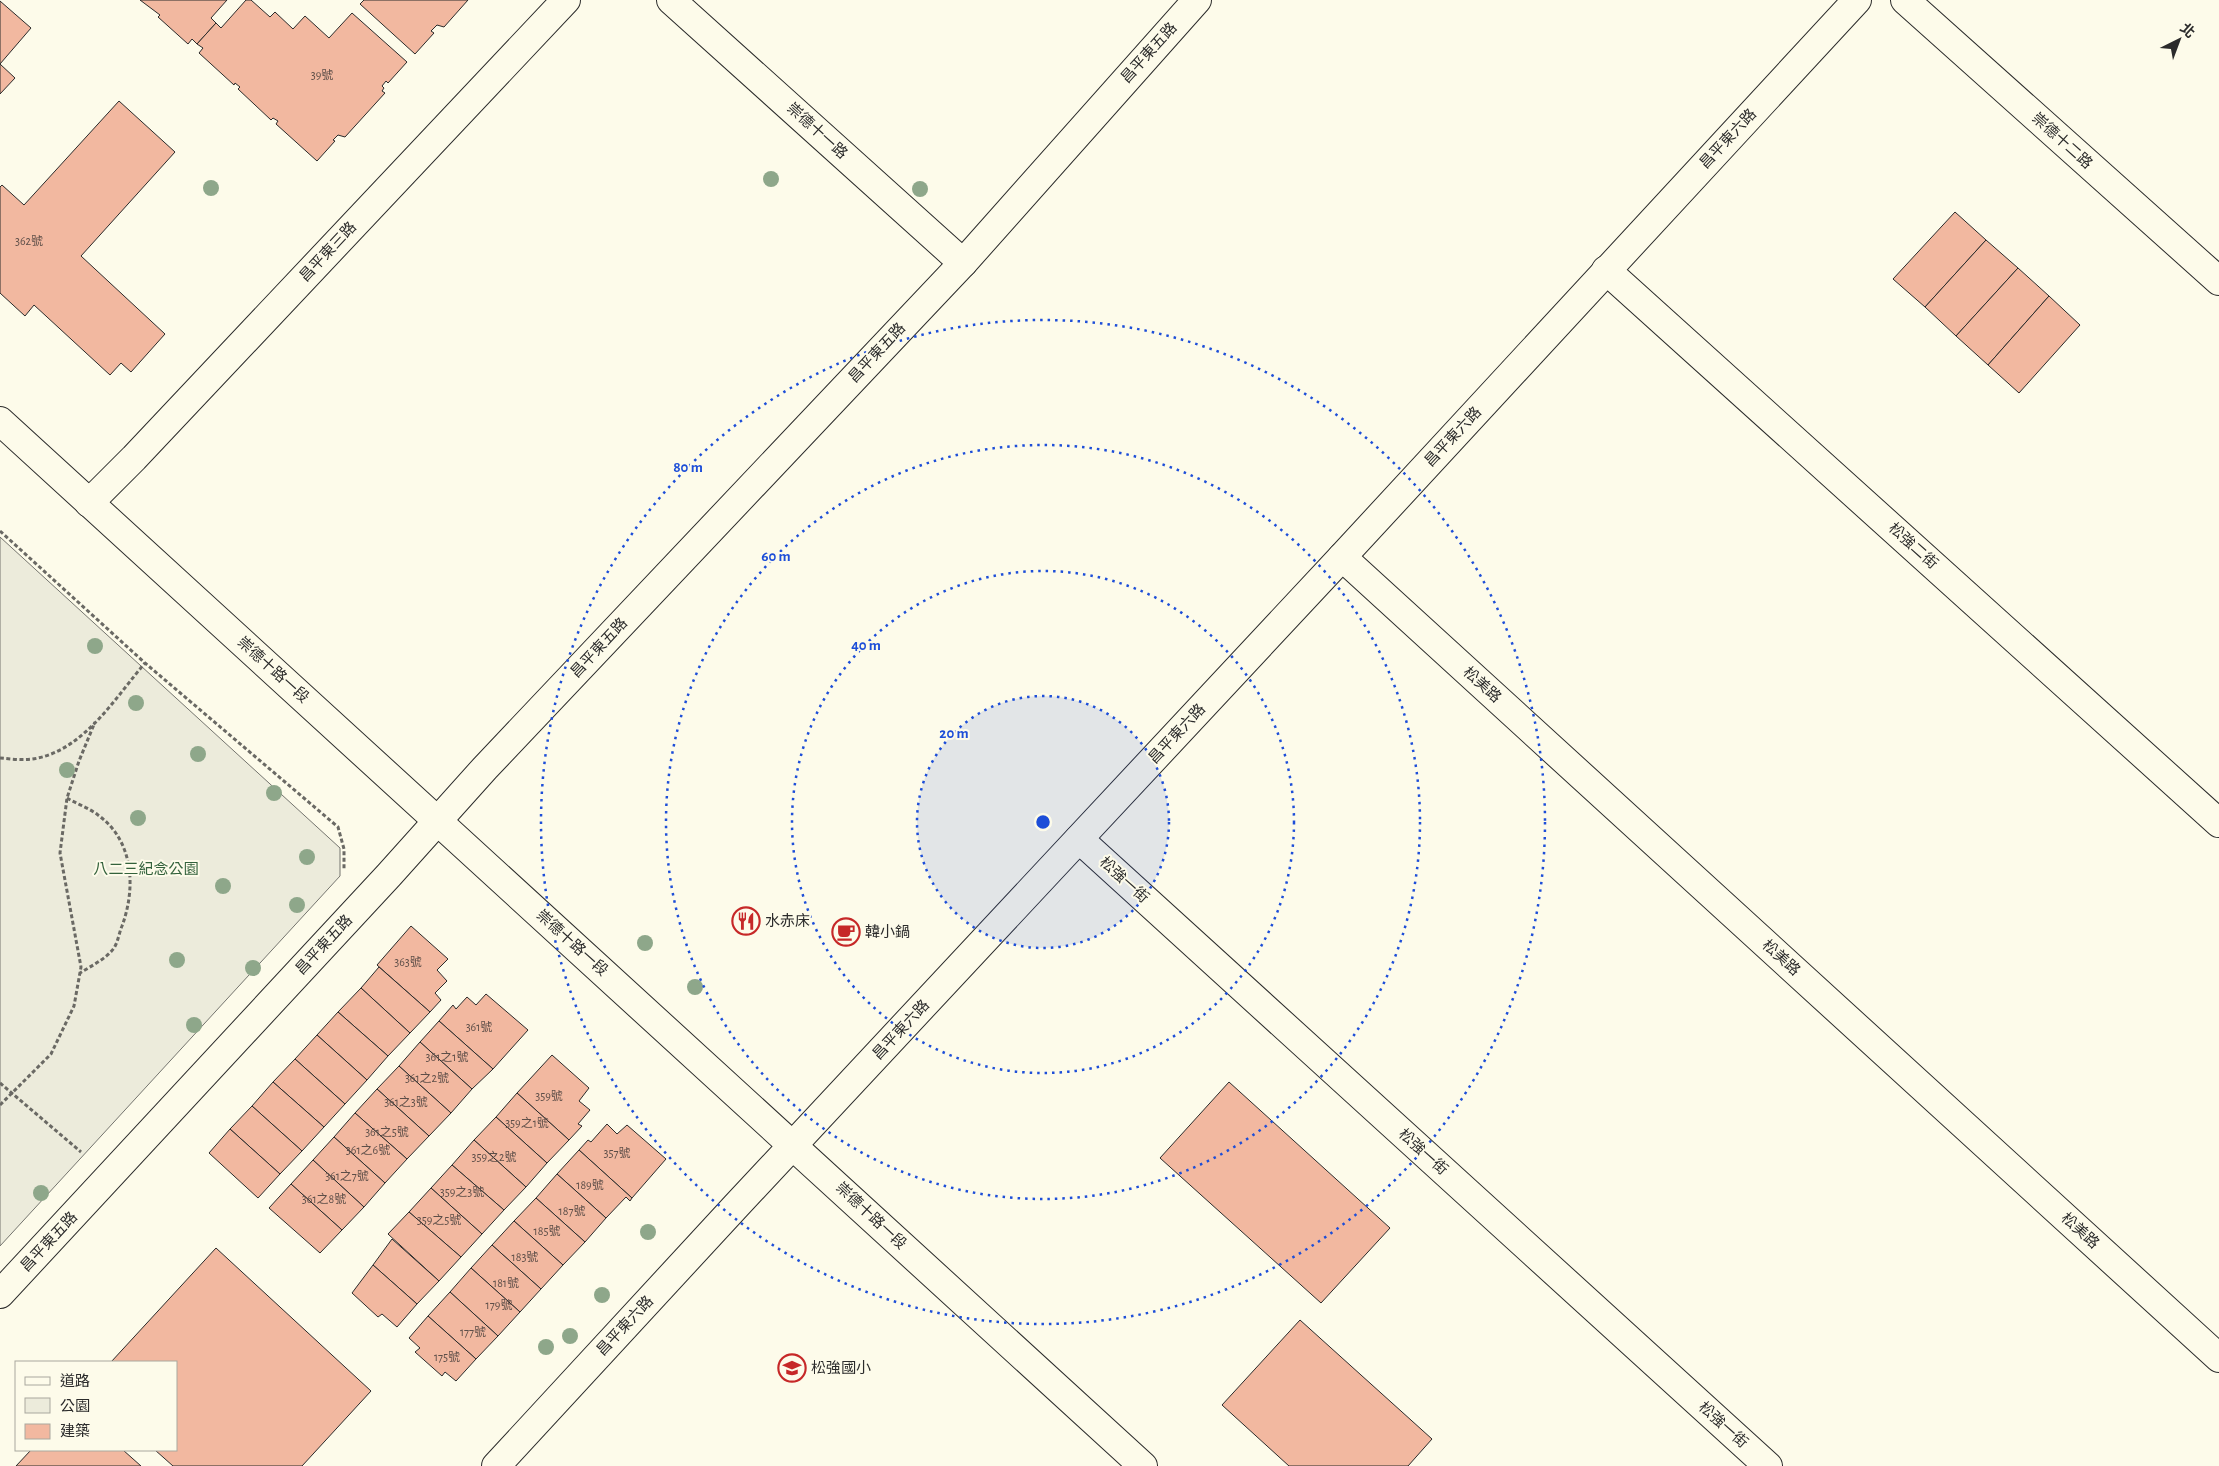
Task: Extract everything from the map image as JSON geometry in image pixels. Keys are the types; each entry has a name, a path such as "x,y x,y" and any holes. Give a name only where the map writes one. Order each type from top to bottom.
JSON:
{"street":[{"name":"昌平東三路","path":"89,502 134,458 566,0"},
{"name":"崇德十一路","path":"671,0 963,263"},
{"name":"昌平東五路","path":"0,1294 498,754 963,263 1197,0"},
{"name":"昌平東六路","path":"496,1466 1342,557 1857,0"},
{"name":"崇德十二路","path":"1905,0 2219,281"},
{"name":"松強二街","path":"1606,270 2219,823"},
{"name":"崇德十路一段","path":"0,421 1143,1466"},
{"name":"松美路","path":"1342,557 2219,1358"},
{"name":"松強一街","path":"1079,839 1768,1466"}],"path":[{"path":"0,531 145,663 338,827"},
{"path":"0,758 36,759 50,755 74,740 95,722 145,663"},
{"path":"0,1105 51,1054 74,1006 81,967 60,853 67,798 79,761 95,722"},
{"path":"67,798 98,815 115,833 125,849 131,878 127,912 114,948 80,973"},
{"path":"0,1083 87,1158"}],"green space":[{"name":"八二三紀念公園","path":"0,537 340,848 340,876 0,1246"}],"building":[{"path":"140,0 227,0 211,18 216,23 197,44 192,39 188,44 158,17 160,15"},
{"path":"246,0 251,0 270,17 275,12 293,29 305,16 329,38 352,13 407,62 388,83 386,81 382,86 384,88 382,91 385,93 345,137 338,135 317,161 276,124 278,121 273,118 271,120 238,89 240,87 235,83 234,85 199,53 203,48 197,44 216,23 221,28"},
{"path":"364,0 468,0 444,27 437,25 431,31 434,33 415,54 360,4"},
{"path":"0,1 31,28 0,64"},
{"path":"0,64 15,78 0,94"},
{"path":"119,101 175,152 81,256 165,334 131,372 121,363 110,375 34,305 25,316 0,293 0,187 2,185 24,205"},
{"path":"1955,212 1986,240 1925,307 1893,279"},
{"path":"1986,240 2018,268 1956,336 1925,307"},
{"path":"2018,268 2049,296 1988,365 1956,336"},
{"path":"2049,296 2080,325 2019,393 1988,365"},
{"path":"411,926 448,959 437,970 447,981 435,993 441,1000 430,1012 377,965"},
{"path":"379,967 430,1012 410,1033 361,988"},
{"path":"361,988 410,1033 388,1056 338,1012"},
{"path":"486,994 528,1030 493,1069 439,1021 453,1005 456,1009 467,997 476,1005"},
{"path":"338,1012 388,1056 367,1080 317,1035"},
{"path":"439,1021 493,1069 472,1089 420,1042"},
{"path":"317,1035 367,1080 345,1104 295,1059"},
{"path":"420,1042 472,1089 451,1113 399,1066"},
{"path":"552,1055 589,1088 579,1101 590,1110 578,1124 582,1126 569,1140 517,1093"},
{"path":"295,1059 345,1104 324,1127 273,1082"},
{"path":"399,1066 451,1113 429,1136 377,1089"},
{"path":"273,1082 324,1127 302,1151 252,1106"},
{"path":"1229,1082 1390,1228 1321,1303 1160,1158"},
{"path":"377,1089 429,1136 407,1159 355,1113"},
{"path":"517,1093 569,1140 547,1163 496,1117"},
{"path":"252,1106 302,1151 280,1174 230,1129"},
{"path":"355,1113 407,1159 385,1183 334,1137"},
{"path":"496,1117 547,1163 526,1187 474,1140"},
{"path":"607,1124 617,1134 627,1125 666,1159 632,1198 579,1150 588,1140 591,1142"},
{"path":"230,1129 280,1174 258,1198 209,1153"},
{"path":"334,1137 385,1183 364,1207 313,1160"},
{"path":"474,1140 526,1187 504,1210 452,1165"},
{"path":"579,1150 632,1198 630,1201 626,1197 606,1218 557,1174"},
{"path":"313,1160 364,1207 342,1230 291,1184"},
{"path":"452,1165 504,1210 482,1234 431,1188"},
{"path":"557,1174 606,1218 585,1242 536,1198"},
{"path":"291,1184 342,1230 320,1253 269,1208"},
{"path":"431,1188 482,1234 461,1257 409,1212"},
{"path":"536,1198 585,1242 563,1265 514,1221"},
{"path":"409,1212 461,1257 439,1281 388,1234"},
{"path":"514,1221 563,1265 541,1289 492,1245"},
{"path":"392,1239 439,1281 417,1304 373,1265"},
{"path":"492,1245 541,1289 520,1312 471,1268"},
{"path":"216,1248 371,1391 302,1466 173,1466 156,1451 178,1451 178,1361 112,1361"},
{"path":"373,1265 417,1304 397,1327 382,1314 378,1317 352,1293"},
{"path":"471,1268 520,1312 498,1336 450,1292"},
{"path":"450,1292 498,1336 476,1359 428,1316"},
{"path":"428,1316 476,1359 456,1381 445,1372 442,1376 415,1352 420,1348 409,1338"},
{"path":"1300,1320 1432,1439 1408,1466 1289,1466 1222,1405"},
{"path":"30,1451 124,1451 141,1466 16,1466"}],"place":[{"name":"水赤床","path":"746,921"},
{"name":"韓小鍋","path":"846,932"},
{"name":"松強國小","path":"792,1368"}]}
